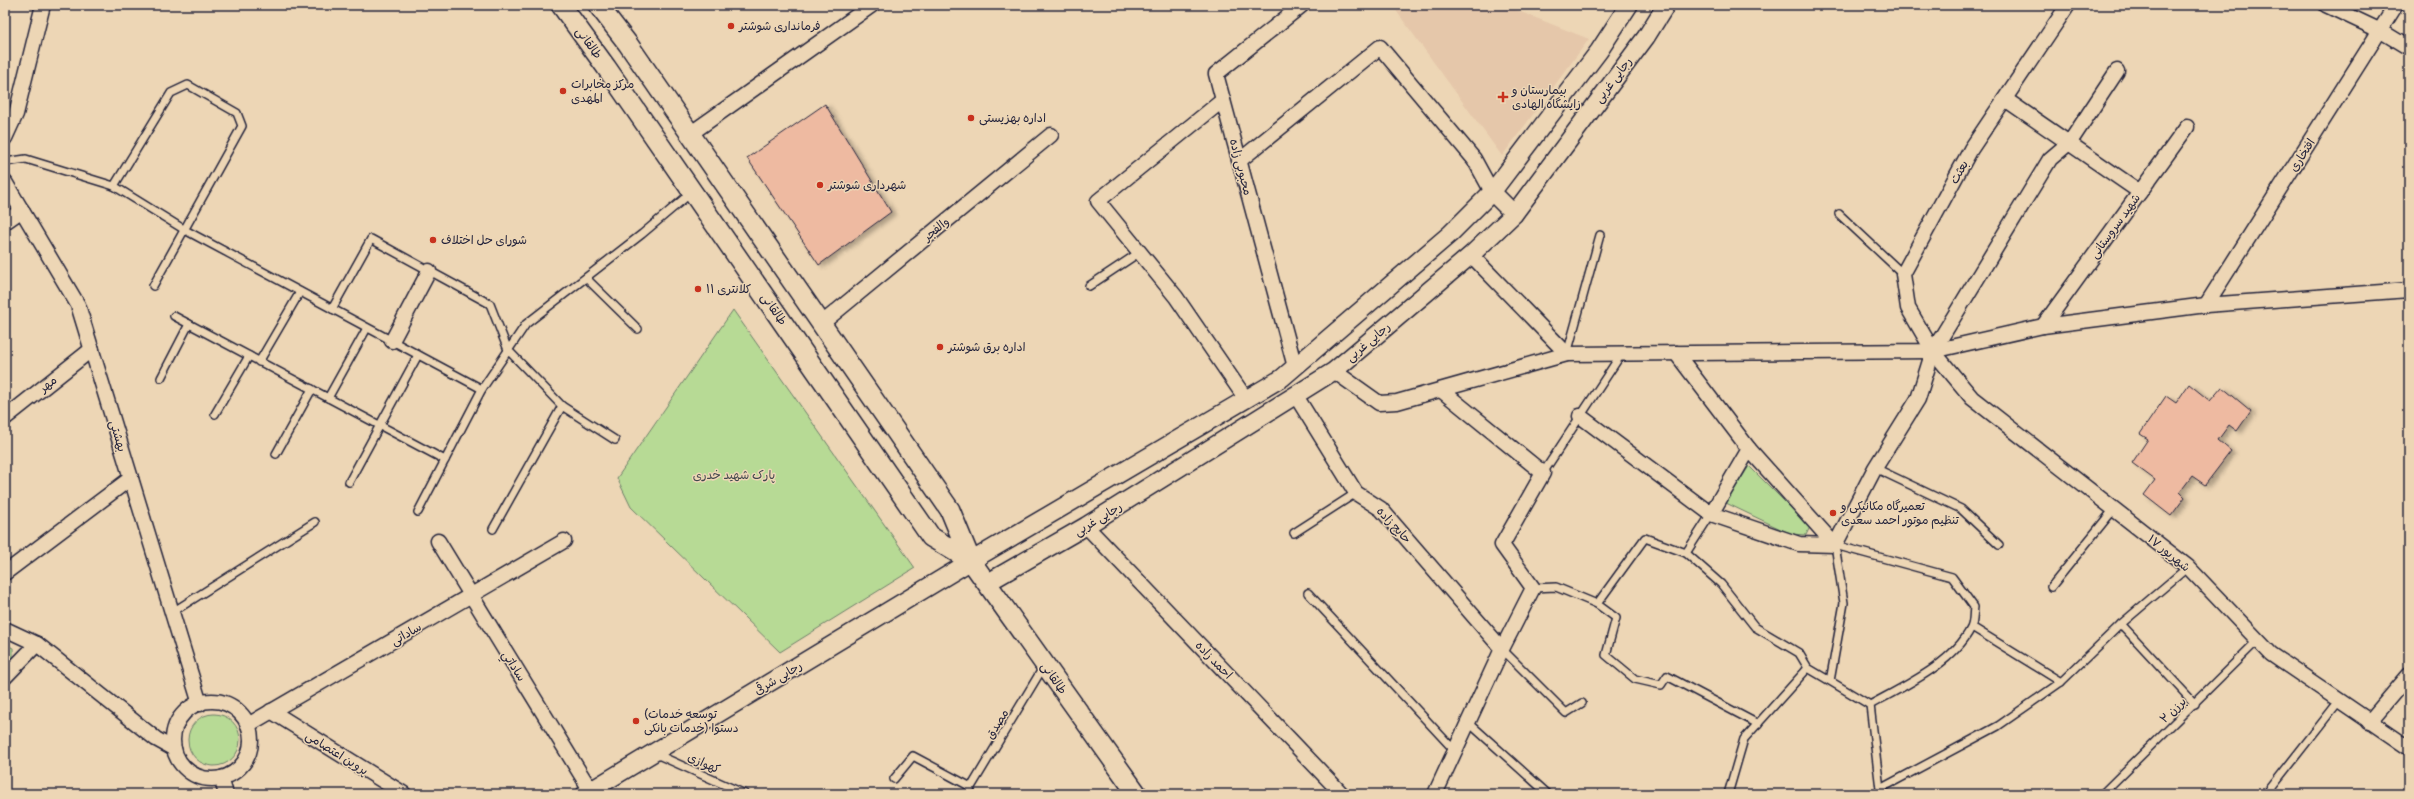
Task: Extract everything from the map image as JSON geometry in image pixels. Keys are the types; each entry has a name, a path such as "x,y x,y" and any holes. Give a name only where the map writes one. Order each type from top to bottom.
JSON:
{"main road":[{"name":"طالقانی","path":"561,5 693,192 931,537 971,561"},
{"name":"طالقانی","path":"598,5 690,134 950,510 971,561 1137,794"}],"street":[{"path":"5,138 16,114 43,5"},
{"path":"690,134 872,5"},
{"name":"محبوبی زاده","path":"1295,367 1216,74 1302,5"},
{"path":"971,561 1282,378 1450,234 1492,192 1599,51 1629,5"},
{"name":"رجایی غربی","path":"987,583 1086,526 1334,371 1471,255 1514,214 1646,37 1666,5"},
{"name":"بعثت","path":"1903,274 1971,149 2068,5"},
{"path":"2326,5 2381,31 2409,48"},
{"name":"افتخاری","path":"2206,305 2381,31 2396,5"},
{"path":"1239,161 1380,47 1474,159 1492,192 1514,214"},
{"path":"1835,545 1875,468 1918,399 1933,351 2050,158 2070,142 2118,71"},
{"path":"2005,99 2070,142 2140,192"},
{"path":"1223,100 1098,201 1176,297 1246,400"},
{"name":"شهید سروستانی","path":"2043,326 2187,126"},
{"name":"والفجر","path":"821,324 1051,135"},
{"name":"بهشتی","path":"5,182 78,305 200,704"},
{"path":"5,222 22,210"},
{"path":"1471,255 1566,354"},
{"path":"392,341 429,271"},
{"path":"1903,274 1908,308 1933,351"},
{"path":"1334,371 1379,403 1397,402 1566,354 1933,351 2043,326 2206,305 2409,290"},
{"name":"مهر","path":"5,418 92,349"},
{"name":"۱۷ شهریور","path":"1933,351 1972,398 2188,567 2271,654 2409,748"},
{"path":"1676,353 1749,448 1835,545"},
{"path":"1435,794 1502,649 1533,588 1502,545 1543,473 1441,390"},
{"name":"حایج زاده","path":"1296,396 1356,493 1381,509 1502,649"},
{"path":"1580,416 1711,514 1799,544 1835,545"},
{"path":"1711,514 1749,448"},
{"path":"5,573 131,478"},
{"name":"احمد زاده","path":"1086,526 1342,794"},
{"name":"ساداتي","path":"438,541 588,792"},
{"name":"ساداتی","path":"248,725 472,597 564,541"},
{"name":"رجایی شرقی","path":"588,792 971,561"},
{"path":"5,629 37,644 156,739 174,749"},
{"path":"5,677 37,644"},
{"path":"2369,722 2409,675"},
{"path":"219,702 231,706 241,714 248,725 251,737 250,750 236,771 221,778 212,779 199,777 188,771 180,761 174,749 173,736 177,724 184,713 200,704 219,702"},
{"name":"پروین اعتصامی","path":"271,711 404,794"},
{"path":"221,778 226,794"}],"lane":[{"path":"114,186 171,93 188,85 237,113 242,126 153,286"},
{"path":"5,162 26,159 114,186 185,230 482,389"},
{"path":"418,512 482,389 526,324 693,192"},
{"path":"1839,214 1903,274"},
{"path":"1566,354 1600,235"},
{"path":"332,309 372,239 490,304 508,350 562,406 615,440"},
{"path":"1089,286 1140,252"},
{"path":"586,278 638,329"},
{"path":"259,362 300,292"},
{"path":"174,316 445,460"},
{"path":"161,378 189,324"},
{"path":"328,398 367,328"},
{"path":"1543,473 1622,353"},
{"path":"349,482 418,355"},
{"path":"215,414 249,356"},
{"path":"276,454 312,389"},
{"path":"493,529 562,406"},
{"path":"1875,468 1961,509 1999,545"},
{"path":"1294,533 1356,493"},
{"path":"2051,587 2114,509"},
{"path":"1686,553 1711,514"},
{"path":"171,613 315,522"},
{"path":"1597,604 1645,538 1686,553 1721,584 1755,627 1799,653 1808,668 1870,705"},
{"path":"1830,681 1844,603 1835,545 1952,577 1974,607 1972,627 1960,645 1924,674 1870,705"},
{"path":"1870,705 1879,791 1998,726 2062,682 2121,624 2188,567"},
{"path":"1533,588 1556,587 1597,604 1616,618 1606,656 1635,679 1661,685 1667,676 1758,724"},
{"path":"1308,593 1455,751"},
{"path":"2121,624 2195,704"},
{"path":"1972,627 2062,682"},
{"name":"برزن ۲","path":"2105,793 2257,641"},
{"path":"1502,649 1566,713 1582,703"},
{"name":"مصدق","path":"967,794 1045,665"},
{"path":"1728,794 1744,739 1808,668"},
{"path":"2266,794 2339,701"},
{"path":"1468,722 1548,794"},
{"name":"کهوازی","path":"654,753 729,791 745,794"},
{"path":"894,779 913,756 971,787"}],"shaded area":[{"name":"بیمارستان و زایشگاه الهادی","path":"1392,5 1503,5 1589,39 1502,156"}],"green space":[{"name":"پارک شهید خدری","path":"733,310 915,568 780,652 631,507 617,478"},
{"path":"1749,466 1810,527 1806,535 1791,534 1726,503"},
{"path":"5,644 13,648 13,661 5,669"},
{"path":"209,714 219,714 233,721 240,735 240,745 233,759 219,766 209,766 199,762 192,755 188,745 188,735 192,725 199,718"}],"building":[{"name":"شهرداری شوشتر","path":"825,104 891,212 819,265 747,158"},
{"path":"2189,384 2210,401 2222,387 2251,411 2237,431 2229,425 2218,440 2231,451 2205,485 2192,476 2180,492 2185,497 2171,516 2144,495 2155,480 2132,463 2148,439 2140,434 2166,396 2176,403"}],"place":[{"name":"فرمانداری شوشتر","path":"731,26"},
{"name":"مرکز مخابرات المهدی","path":"563,91"},
{"name":"بیمارستان و زایشگاه الهادی","path":"1503,97"},
{"name":"اداره بهزیستی","path":"971,118"},
{"name":"شهرداری شوشتر","path":"820,185"},
{"name":"شورای حل اختلاف","path":"433,240"},
{"name":"کلانتری ۱۱","path":"698,289"},
{"name":"اداره برق شوشتر","path":"940,347"},
{"name":"تعمیرگاه مکانیکی و تنظیم موتور احمد سعدی","path":"1833,513"},
{"name":"(توسعه خدمات دستوا (خدمات بانکی","path":"636,721"}]}
